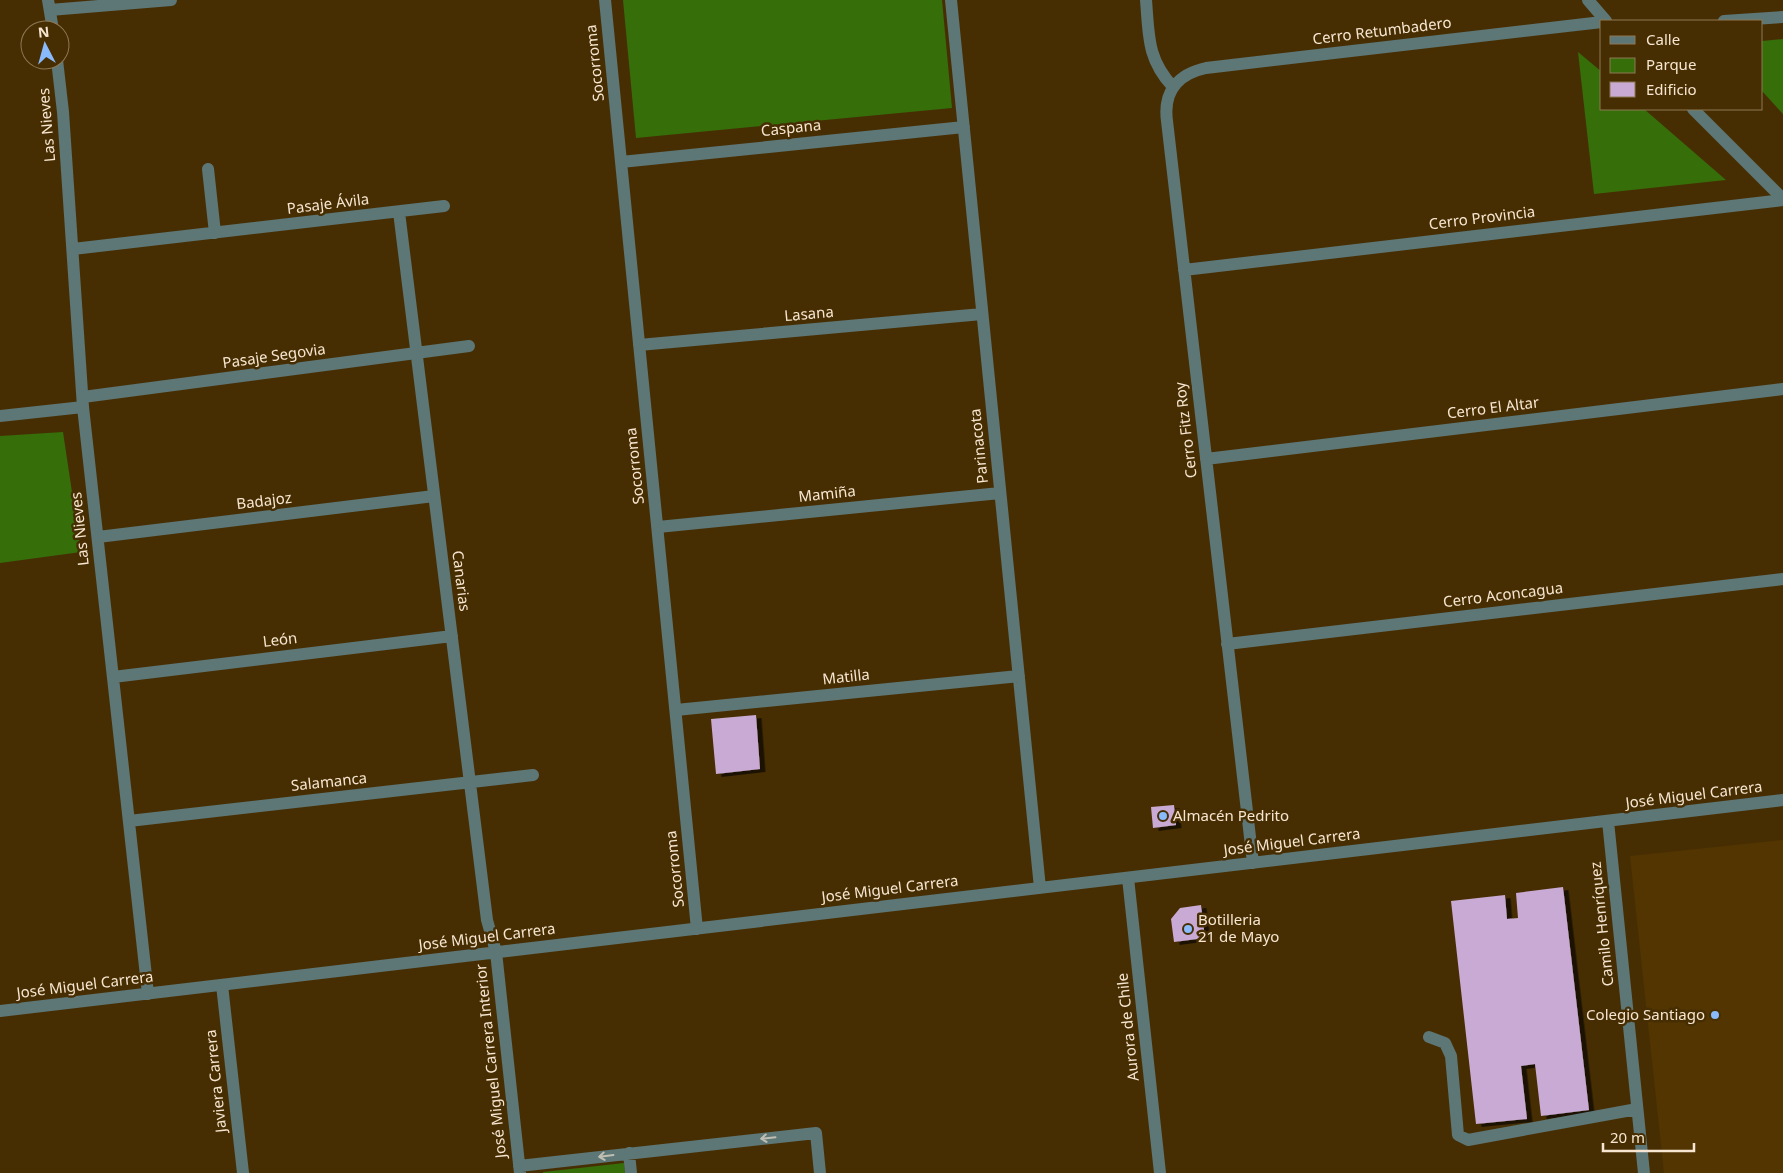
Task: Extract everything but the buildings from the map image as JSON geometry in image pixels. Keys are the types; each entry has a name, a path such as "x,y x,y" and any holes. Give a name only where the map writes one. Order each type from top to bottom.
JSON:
{"street":[{"path":"51,20 49,5 171,0"},
{"name":"Socorroma","path":"605,0 697,929"},
{"name":"Parinacota","path":"951,0 1040,888"},
{"path":"1146,0 1152,54 1164,77 1173,87"},
{"path":"1588,0 1604,20"},
{"path":"1739,20 1783,17"},
{"name":"Cerro Retumbadero","path":"1173,87 1182,77 1193,71 1206,68 1600,22"},
{"name":"Las Nieves","path":"59,70 83,402 148,994"},
{"name":"Cerro Fitz Roy","path":"1173,87 1165,109 1253,863"},
{"path":"1694,110 1783,199"},
{"name":"Caspana","path":"621,162 964,127"},
{"path":"208,168 215,233"},
{"name":"Cerro Provincia","path":"1184,270 1783,199"},
{"name":"Pasaje Ávila","path":"73,249 444,206"},
{"name":"Canarias","path":"399,212 486,920 496,952"},
{"name":"Lasana","path":"639,345 982,314"},
{"name":"Pasaje Segovia","path":"0,416 83,402 469,346"},
{"name":"Cerro El Altar","path":"1206,459 1783,389"},
{"name":"Mamiña","path":"658,526 1000,493"},
{"name":"Badajoz","path":"98,537 434,496"},
{"name":"Cerro Aconcagua","path":"1227,644 1783,579"},
{"name":"León","path":"113,677 452,636"},
{"name":"Matilla","path":"676,710 1019,676"},
{"name":"Salamanca","path":"129,821 533,775"},
{"name":"José Miguel Carrera","path":"0,1011 1783,800"},
{"name":"Camilo Henríquez","path":"1608,821 1644,1173"},
{"name":"Aurora de Chile","path":"1128,878 1160,1173"},
{"name":"José Miguel Carrera Interior","path":"496,952 520,1169 629,1153 816,1132 820,1173"},
{"name":"Javiera Carrera","path":"222,985 243,1173"},
{"path":"1429,1037 1445,1043 1451,1056 1458,1135 1468,1140 1637,1109"},
{"path":"629,1153 631,1173"}],"shaded area":[{"name":"Colegio Santiago","path":"1783,840 1783,1173 1664,1173 1630,856"}],"green space":[{"path":"623,0 942,0 952,108 636,138"},
{"path":"1783,39 1783,114 1763,92 1763,41"},
{"path":"1578,52 1600,70 1600,110 1645,110 1726,180 1594,194"},
{"path":"63,432 81,552 0,563 0,436"},
{"path":"624,1163 625,1173 543,1173 543,1172"}],"place":[{"name":"Almacén Pedrito","path":"1163,816"},
{"name":"Botilleria 21 de Mayo","path":"1188,929"},
{"name":"Colegio Santiago","path":"1715,1015"}]}
